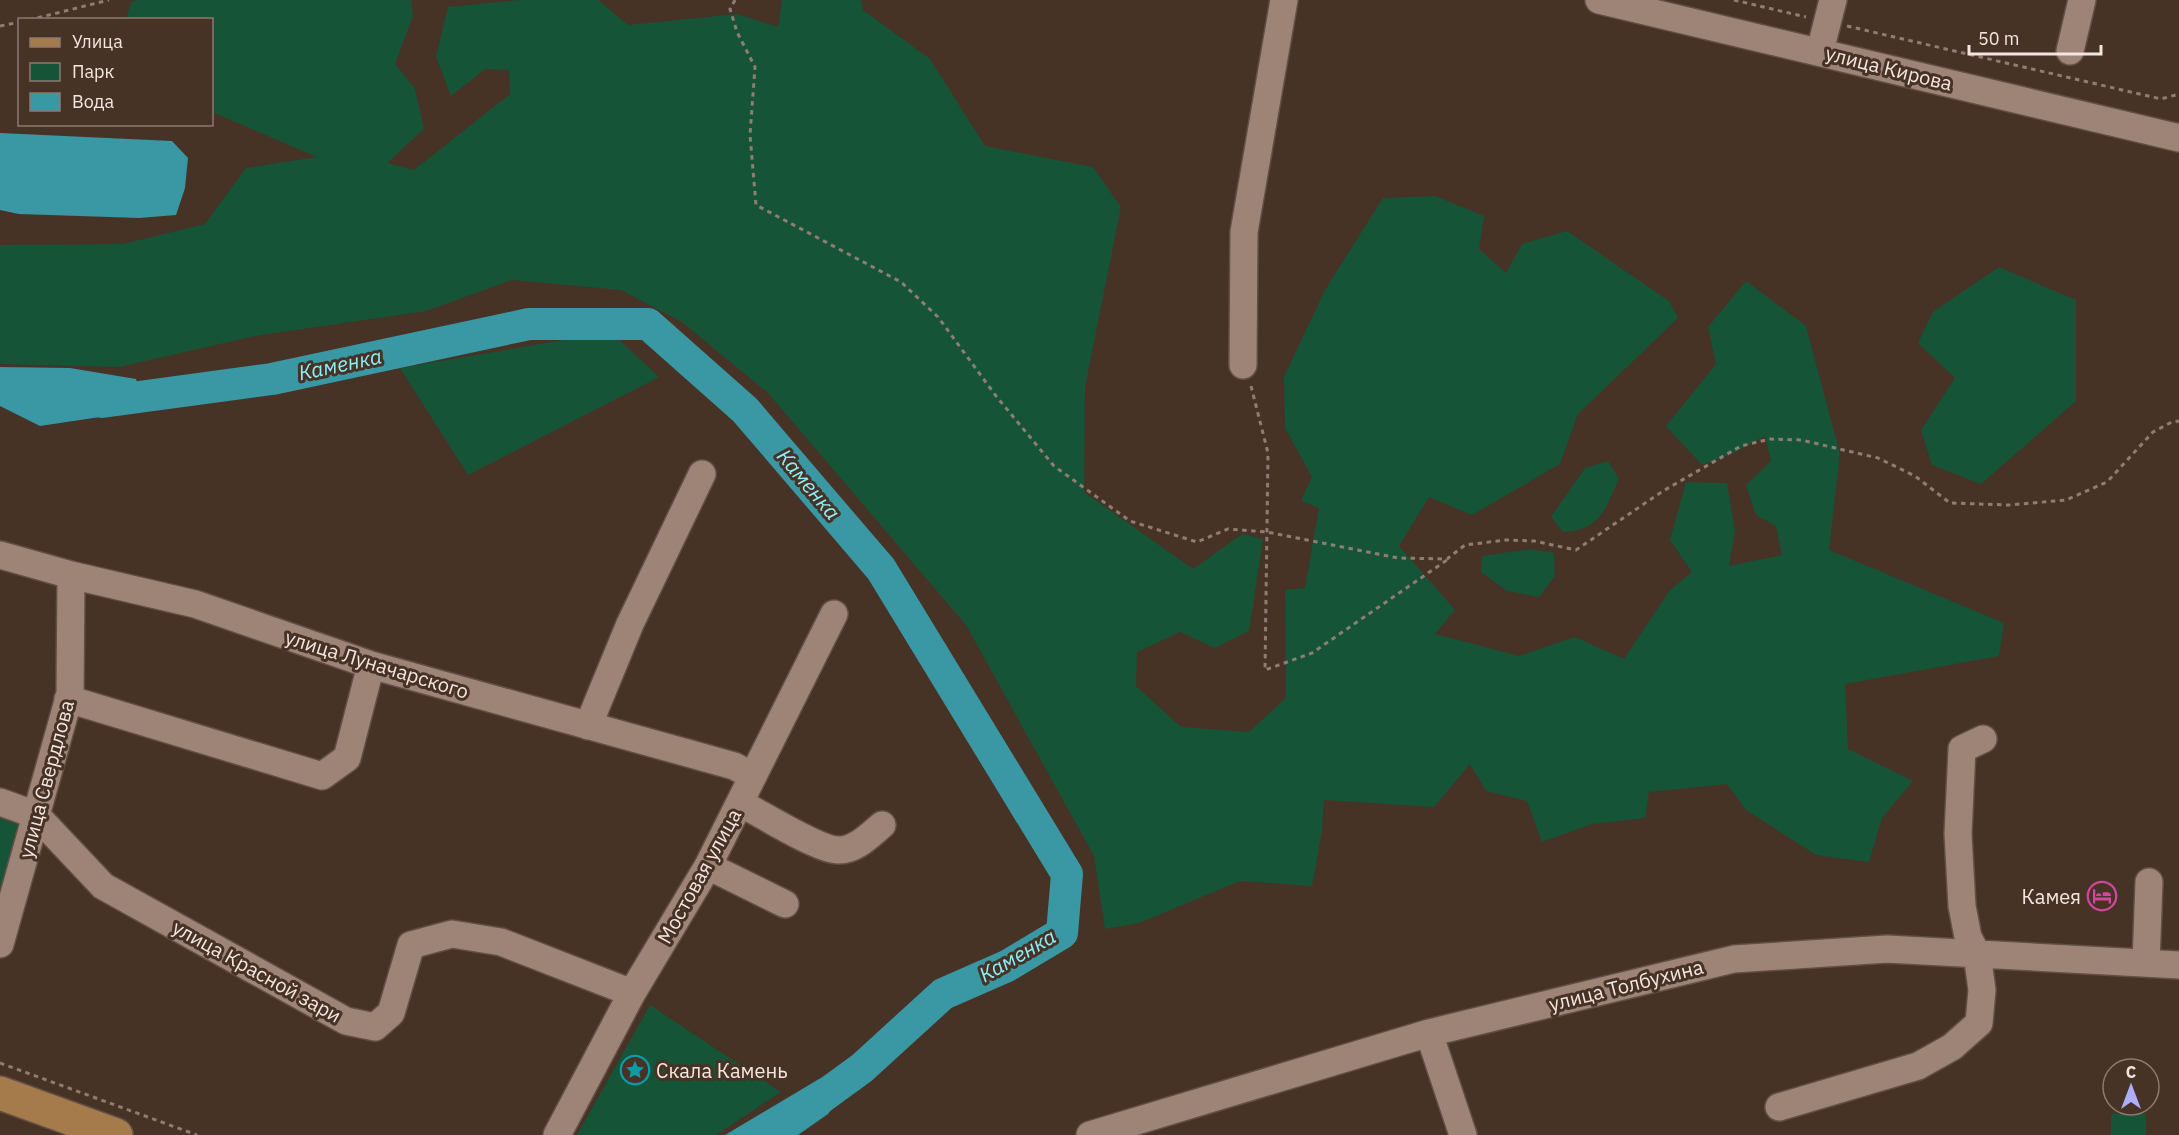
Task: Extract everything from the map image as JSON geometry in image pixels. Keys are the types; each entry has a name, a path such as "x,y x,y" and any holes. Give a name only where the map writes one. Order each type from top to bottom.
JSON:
{"main road":[{"path":"0,1093 116,1135"}],"street":[{"path":"1243,364 1244,232 1284,0"},
{"name":"улица Кирова","path":"1599,0 2179,138"},
{"path":"2070,51 2082,0"},
{"path":"1820,51 1830,11"},
{"path":"588,726 630,624 702,474"},
{"name":"улица Луначарского","path":"0,555 71,575 195,604 371,665 734,766 753,776"},
{"name":"улица Свердлова","path":"0,944 68,699 71,575"},
{"name":"Мостовая улица","path":"557,1135 632,993 708,866 834,614"},
{"path":"68,699 322,776 347,759 371,665"},
{"path":"1779,1107 1918,1066 1952,1047 1979,1023 1982,990 1977,954 1968,937 1962,906 1958,834 1962,749 1983,740"},
{"name":"улица Красной зари","path":"0,802 36,815 103,886 346,1021 375,1027 391,1013 411,945 452,934 501,942 632,993"},
{"path":"740,803 822,846 838,851 862,843 882,825"},
{"path":"708,866 785,904"},
{"path":"2146,963 2149,882"},
{"name":"улица Толбухина","path":"1090,1135 1429,1033 1734,958 1887,949 2179,965"},
{"path":"1429,1033 1463,1135"}],"path":[{"path":"37,18 109,0"},
{"path":"735,0 730,9 755,66 750,135 756,205 901,282 938,317 996,396 1054,466 1130,521 1197,542 1228,529 1267,532 1398,558 1447,559"},
{"path":"1734,0 1830,11 2162,99 2179,94"},
{"path":"0,26 18,22"},
{"path":"1243,364 1254,396 1268,453 1265,670 1312,654 1465,545 1506,540 1534,541 1576,550 1663,491 1742,446 1770,439 1801,440 1878,458 1915,476 1950,502 2009,505 2066,500 2107,482 2153,432 2172,422 2179,422"},
{"path":"0,1063 197,1135"}],"green space":[{"path":"139,0 411,0 413,16 395,64 415,89 424,129 387,163 414,170 510,94 509,70 485,69 451,96 436,57 448,7 520,0 598,0 628,25 737,14 778,27 782,0 861,0 863,10 930,59 985,146 1093,167 1121,207 1085,387 1084,492 1193,569 1242,534 1263,539 1249,631 1215,648 1180,632 1137,652 1136,686 1181,727 1249,732 1286,698 1285,590 1305,588 1319,508 1301,501 1312,477 1285,428 1284,377 1325,290 1383,198 1435,196 1484,216 1479,249 1506,273 1522,244 1567,231 1669,301 1678,318 1578,414 1560,464 1472,515 1429,497 1399,546 1455,610 1435,634 1519,656 1575,637 1624,659 1670,590 1692,572 1670,540 1686,482 1727,483 1735,531 1729,566 1782,555 1776,526 1756,515 1746,485 1771,461 1765,436 1734,453 1702,465 1666,426 1716,364 1708,327 1746,281 1806,326 1840,454 1829,550 2004,623 1999,656 1845,684 1848,749 1913,781 1882,818 1869,862 1816,855 1746,810 1727,784 1649,792 1645,818 1592,824 1542,842 1527,801 1486,791 1470,764 1434,807 1324,800 1322,831 1312,886 1240,881 1139,923 1105,929 1094,856 966,625 768,393 682,322 621,290 512,280 426,311 255,336 119,367 0,364 0,245 123,244 205,224 246,168 317,157 213,112 213,18 126,18 131,2"},
{"path":"1999,267 2076,300 2076,401 1981,484 1932,465 1921,430 1955,378 1918,343 1933,312"},
{"path":"611,332 659,377 468,475 400,368"},
{"path":"1608,461 1619,479 1600,516 1586,527 1563,532 1551,517 1585,468"},
{"path":"1529,549 1554,553 1555,576 1539,597 1507,591 1481,572 1482,556"},
{"path":"0,818 19,825 0,895"},
{"path":"650,1005 781,1092 716,1135 577,1135"},
{"path":"2111,1117 2146,1117 2146,1135 2111,1135"}],"water":[{"path":"0,133 172,141 188,158 185,188 176,215 139,218 19,214 0,210"},
{"path":"0,367 70,368 136,379 143,398 140,411 40,426 0,406"},
{"path":"862,1068 828,1114 798,1135 725,1135 819,1079"}],"waterway":[{"name":"Каменка","path":"102,402 272,379 529,324 648,324 745,410 881,569 1067,874 1062,933 1007,966 943,994 862,1068 770,1135"}],"place":[{"name":"Камея","path":"2102,896"},
{"name":"Скала Камень","path":"635,1070"}]}
